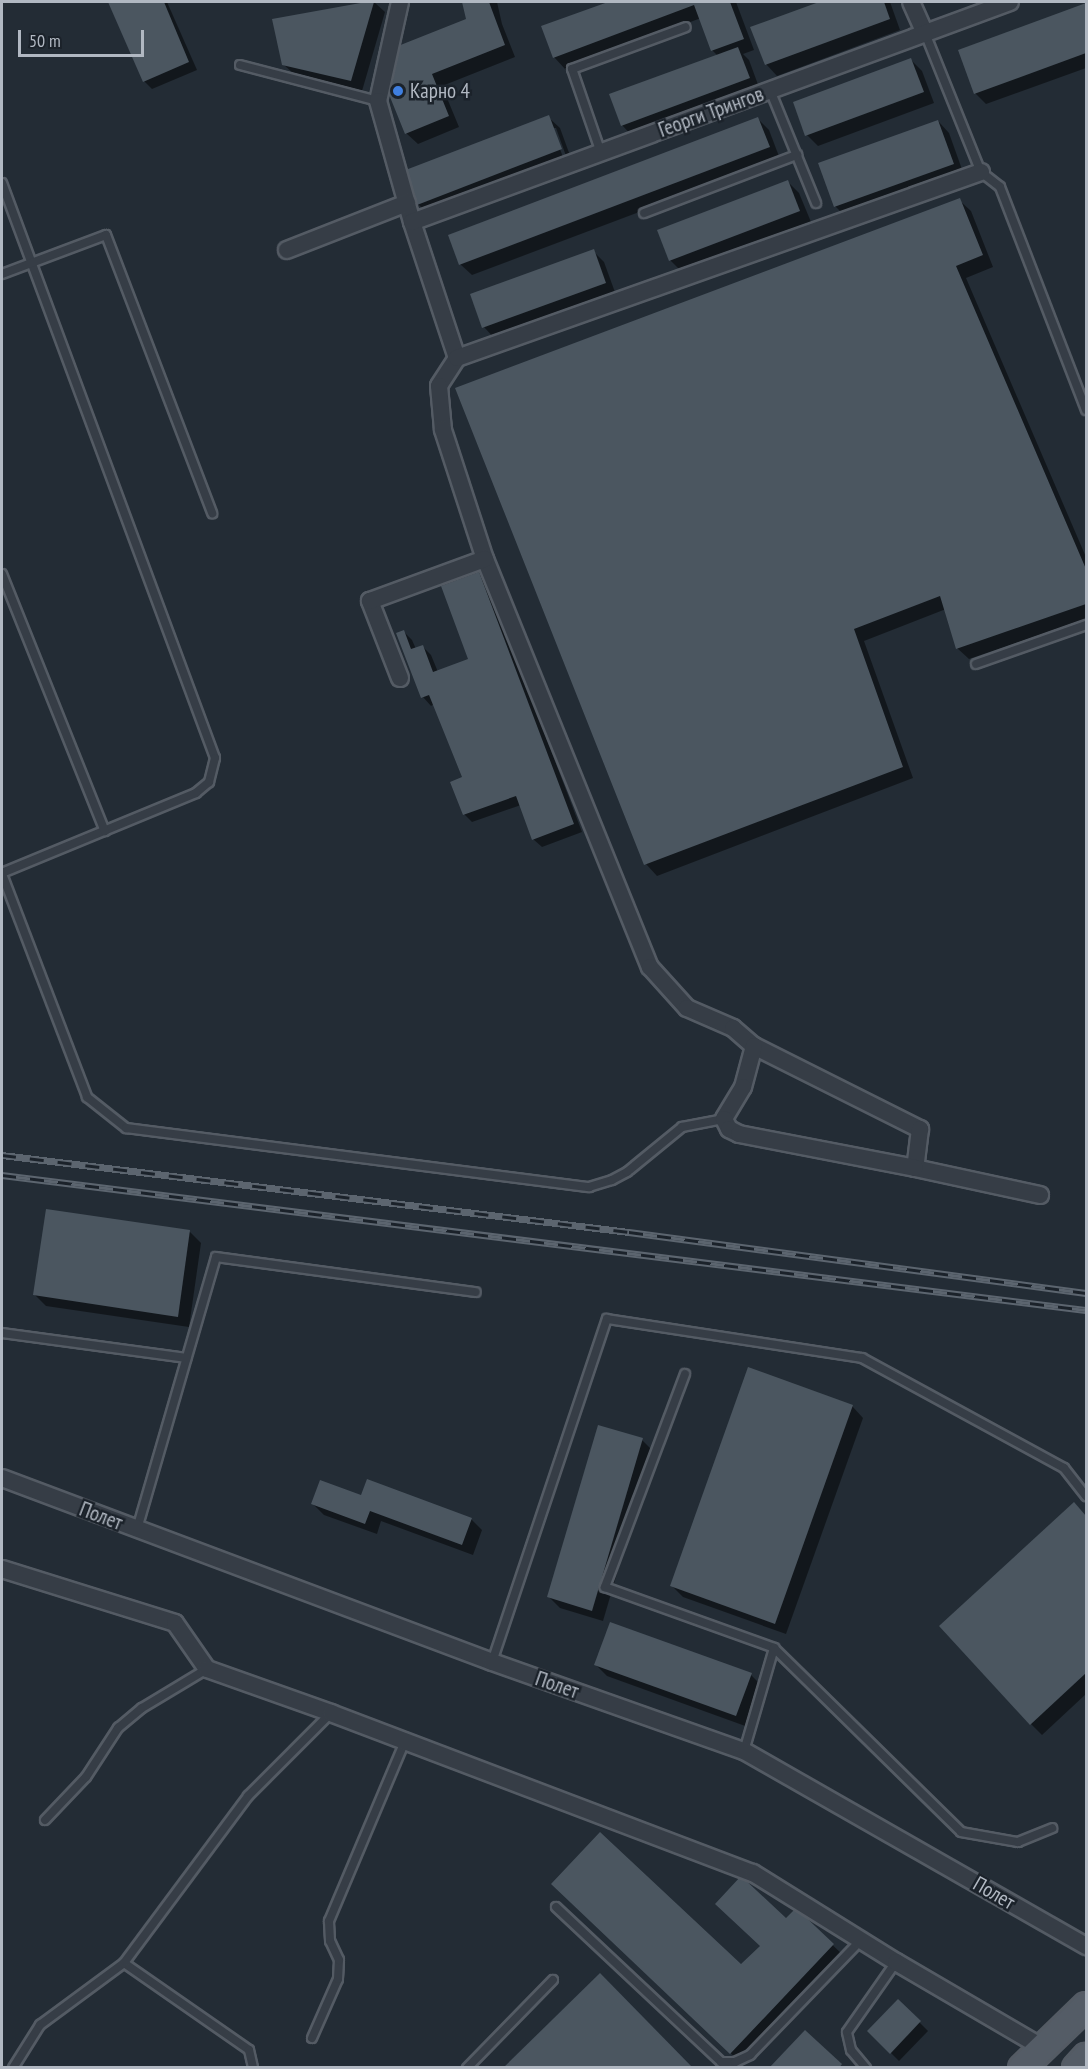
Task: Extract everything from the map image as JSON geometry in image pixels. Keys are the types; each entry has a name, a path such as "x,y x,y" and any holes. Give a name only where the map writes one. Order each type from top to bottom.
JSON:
{"main road":[{"path":"1022,2067 1086,2006"},
{"path":"1076,2067 1086,2057"}],"street":[{"path":"400,2 378,101 412,222 457,358"},
{"path":"911,2 925,33"},
{"name":"Георги Трингов","path":"412,222 1010,2"},
{"path":"915,1168 920,1129 754,1046 734,1028 687,1008 650,967 485,559 443,430 439,386 457,358 981,172"},
{"path":"287,250 407,203"},
{"path":"400,678 369,601 485,559"},
{"path":"754,1046 742,1087 724,1119 729,1129 739,1134 1040,1195"},
{"name":"Полет","path":"2,1478 492,1662 744,1751 1086,1946"},
{"path":"2,1569 175,1623 207,1669 332,1713 753,1873 896,1962 1043,2048"}],"lane":[{"path":"601,153 572,69 686,27"},
{"path":"925,33 981,172 1000,187 1086,410"},
{"path":"240,65 378,101"},
{"path":"770,90 816,203"},
{"path":"644,213 797,155"},
{"path":"2,183 215,758 209,782 196,793 2,873 87,1097 126,1128 589,1187 612,1180 627,1172 682,1127 724,1119"},
{"path":"2,274 106,235 212,513"},
{"path":"2,574 105,831"},
{"path":"975,664 1086,625"},
{"path":"137,1529 216,1257 476,1292"},
{"path":"492,1662 607,1319 861,1358 1064,1468 1086,1496"},
{"path":"2,1333 186,1358"},
{"path":"685,1374 605,1587 774,1647 961,1832 1018,1842 1052,1828"},
{"path":"744,1751 774,1647"},
{"path":"45,1821 86,1777 118,1728 142,1708 207,1669"},
{"path":"14,2067 40,2025 124,1963 248,1796 332,1713"},
{"path":"312,2038 338,1980 339,1960 330,1941 329,1921 405,1741"},
{"path":"556,1906 721,2062 735,2062 750,2055 862,1940"},
{"path":"866,2067 851,2050 848,2032 896,1962"},
{"path":"124,1963 249,2050 254,2067"},
{"path":"467,2067 553,1980"}],"building":[{"path":"108,2 164,2 189,62 143,82"},
{"path":"374,2 351,81 282,65 272,19"},
{"path":"462,2 489,2 505,45 432,74 449,116 405,134 388,92 398,46 466,19"},
{"path":"608,2 730,2 744,39 711,51 694,5 553,58 541,26"},
{"path":"819,2 884,2 890,19 765,65 750,27"},
{"path":"1086,3 1086,53 974,94 958,50"},
{"path":"738,47 750,78 621,126 609,94"},
{"path":"911,58 924,92 805,136 793,102"},
{"path":"549,115 562,149 417,205 403,171"},
{"path":"758,117 770,147 459,265 448,235"},
{"path":"938,120 954,164 834,207 818,163"},
{"path":"788,180 800,211 669,261 657,230"},
{"path":"960,198 983,255 956,266 1086,569 1086,604 956,649 940,596 854,629 903,767 644,865 455,388"},
{"path":"594,249 606,283 482,328 470,294"},
{"path":"479,572 574,824 532,840 516,796 463,815 450,782 462,777 429,695 421,698 396,633 404,630 411,649 423,645 433,672 468,659 441,586"},
{"path":"46,1209 190,1230 178,1317 33,1295"},
{"path":"748,1367 853,1405 775,1624 670,1586"},
{"path":"598,1425 643,1438 592,1611 547,1597"},
{"path":"367,1479 472,1518 462,1545 370,1511 365,1524 311,1504 320,1480 361,1495"},
{"path":"1074,1502 1086,1516 1086,1673 1030,1725 939,1626"},
{"path":"610,1622 752,1673 736,1716 594,1665"},
{"path":"600,1832 741,1964 760,1946 715,1904 741,1876 786,1918 796,1908 834,1944 730,2054 551,1884"},
{"path":"600,1973 693,2068 503,2068"},
{"path":"898,1999 921,2021 890,2054 867,2031"},
{"path":"805,2030 842,2064 839,2068 769,2068"}],"railway":[{"path":"2,1155 629,1232 1086,1293"},
{"path":"2,1175 1086,1310"}],"place":[{"name":"Карно 4","path":"398,91"}]}
